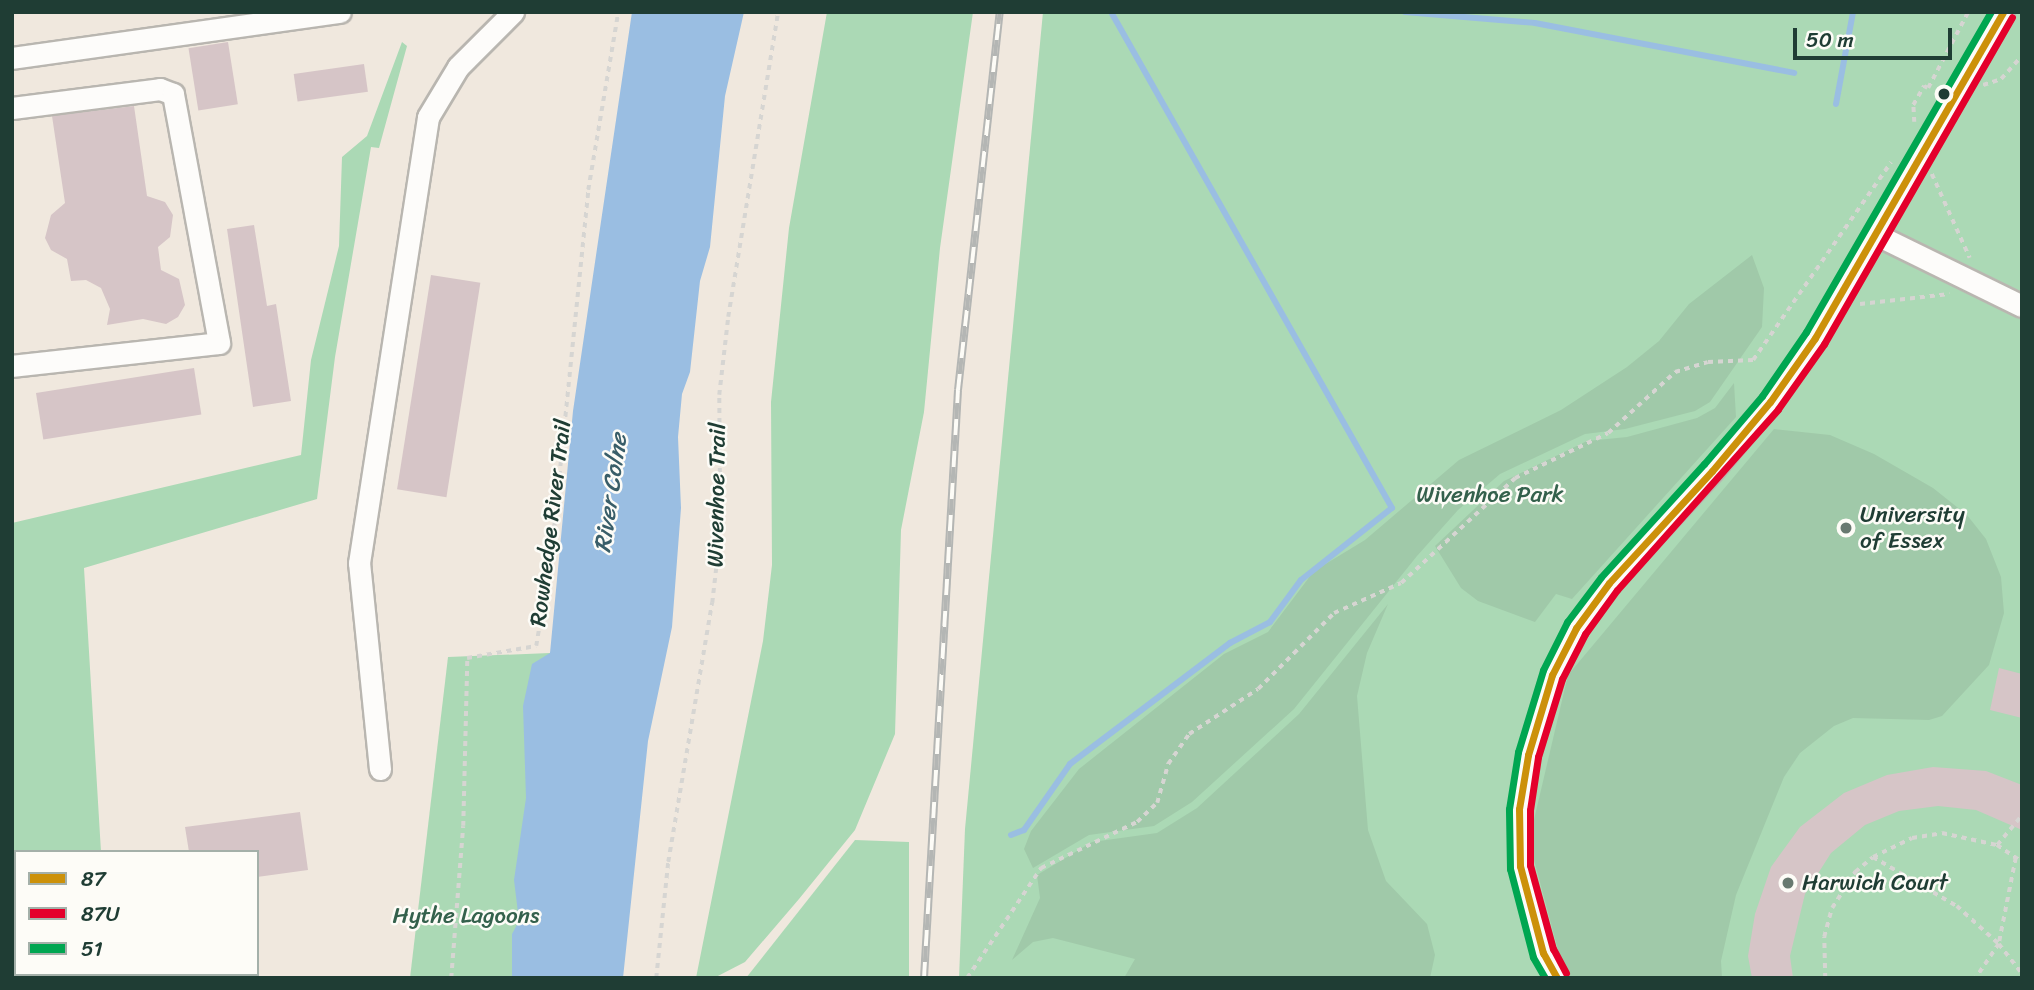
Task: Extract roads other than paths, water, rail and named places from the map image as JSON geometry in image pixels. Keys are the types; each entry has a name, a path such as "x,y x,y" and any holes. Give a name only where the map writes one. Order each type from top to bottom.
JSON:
{"street":[{"path":"12,58 340,12"},
{"path":"380,769 359,563 428,117 458,67 513,12"},
{"path":"1557,978 1543,953 1520,866 1519,820 1528,755 1552,676 1576,628 1609,583 1770,402 1833,307 1919,165 2003,12"},
{"path":"12,108 160,89 173,94 219,343 12,366"},
{"path":"1877,235 2022,306"}],"water":[{"name":"River Colne","path":"632,12 744,12 725,96 710,247 700,281 690,372 682,394 678,437 681,508 672,627 648,741 623,978 512,978 512,934 519,921 514,880 526,798 523,706 532,664 550,653 573,411"}],"waterway":[{"path":"1011,835 1024,830 1070,764 1230,643 1270,622 1301,580 1392,508 1111,12"},
{"path":"1405,12 1535,23 1794,73"},
{"path":"1836,104 1853,12"}],"railway":[{"path":"924,978 958,390 1000,12"}],"place":[{"name":"University of Essex","path":"1846,528"},
{"name":"Harwich Court","path":"1788,883"}],"park label":[{"name":"Wivenhoe Park","path":"1490,495"},
{"name":"Hythe Lagoons","path":"466,916"}]}
